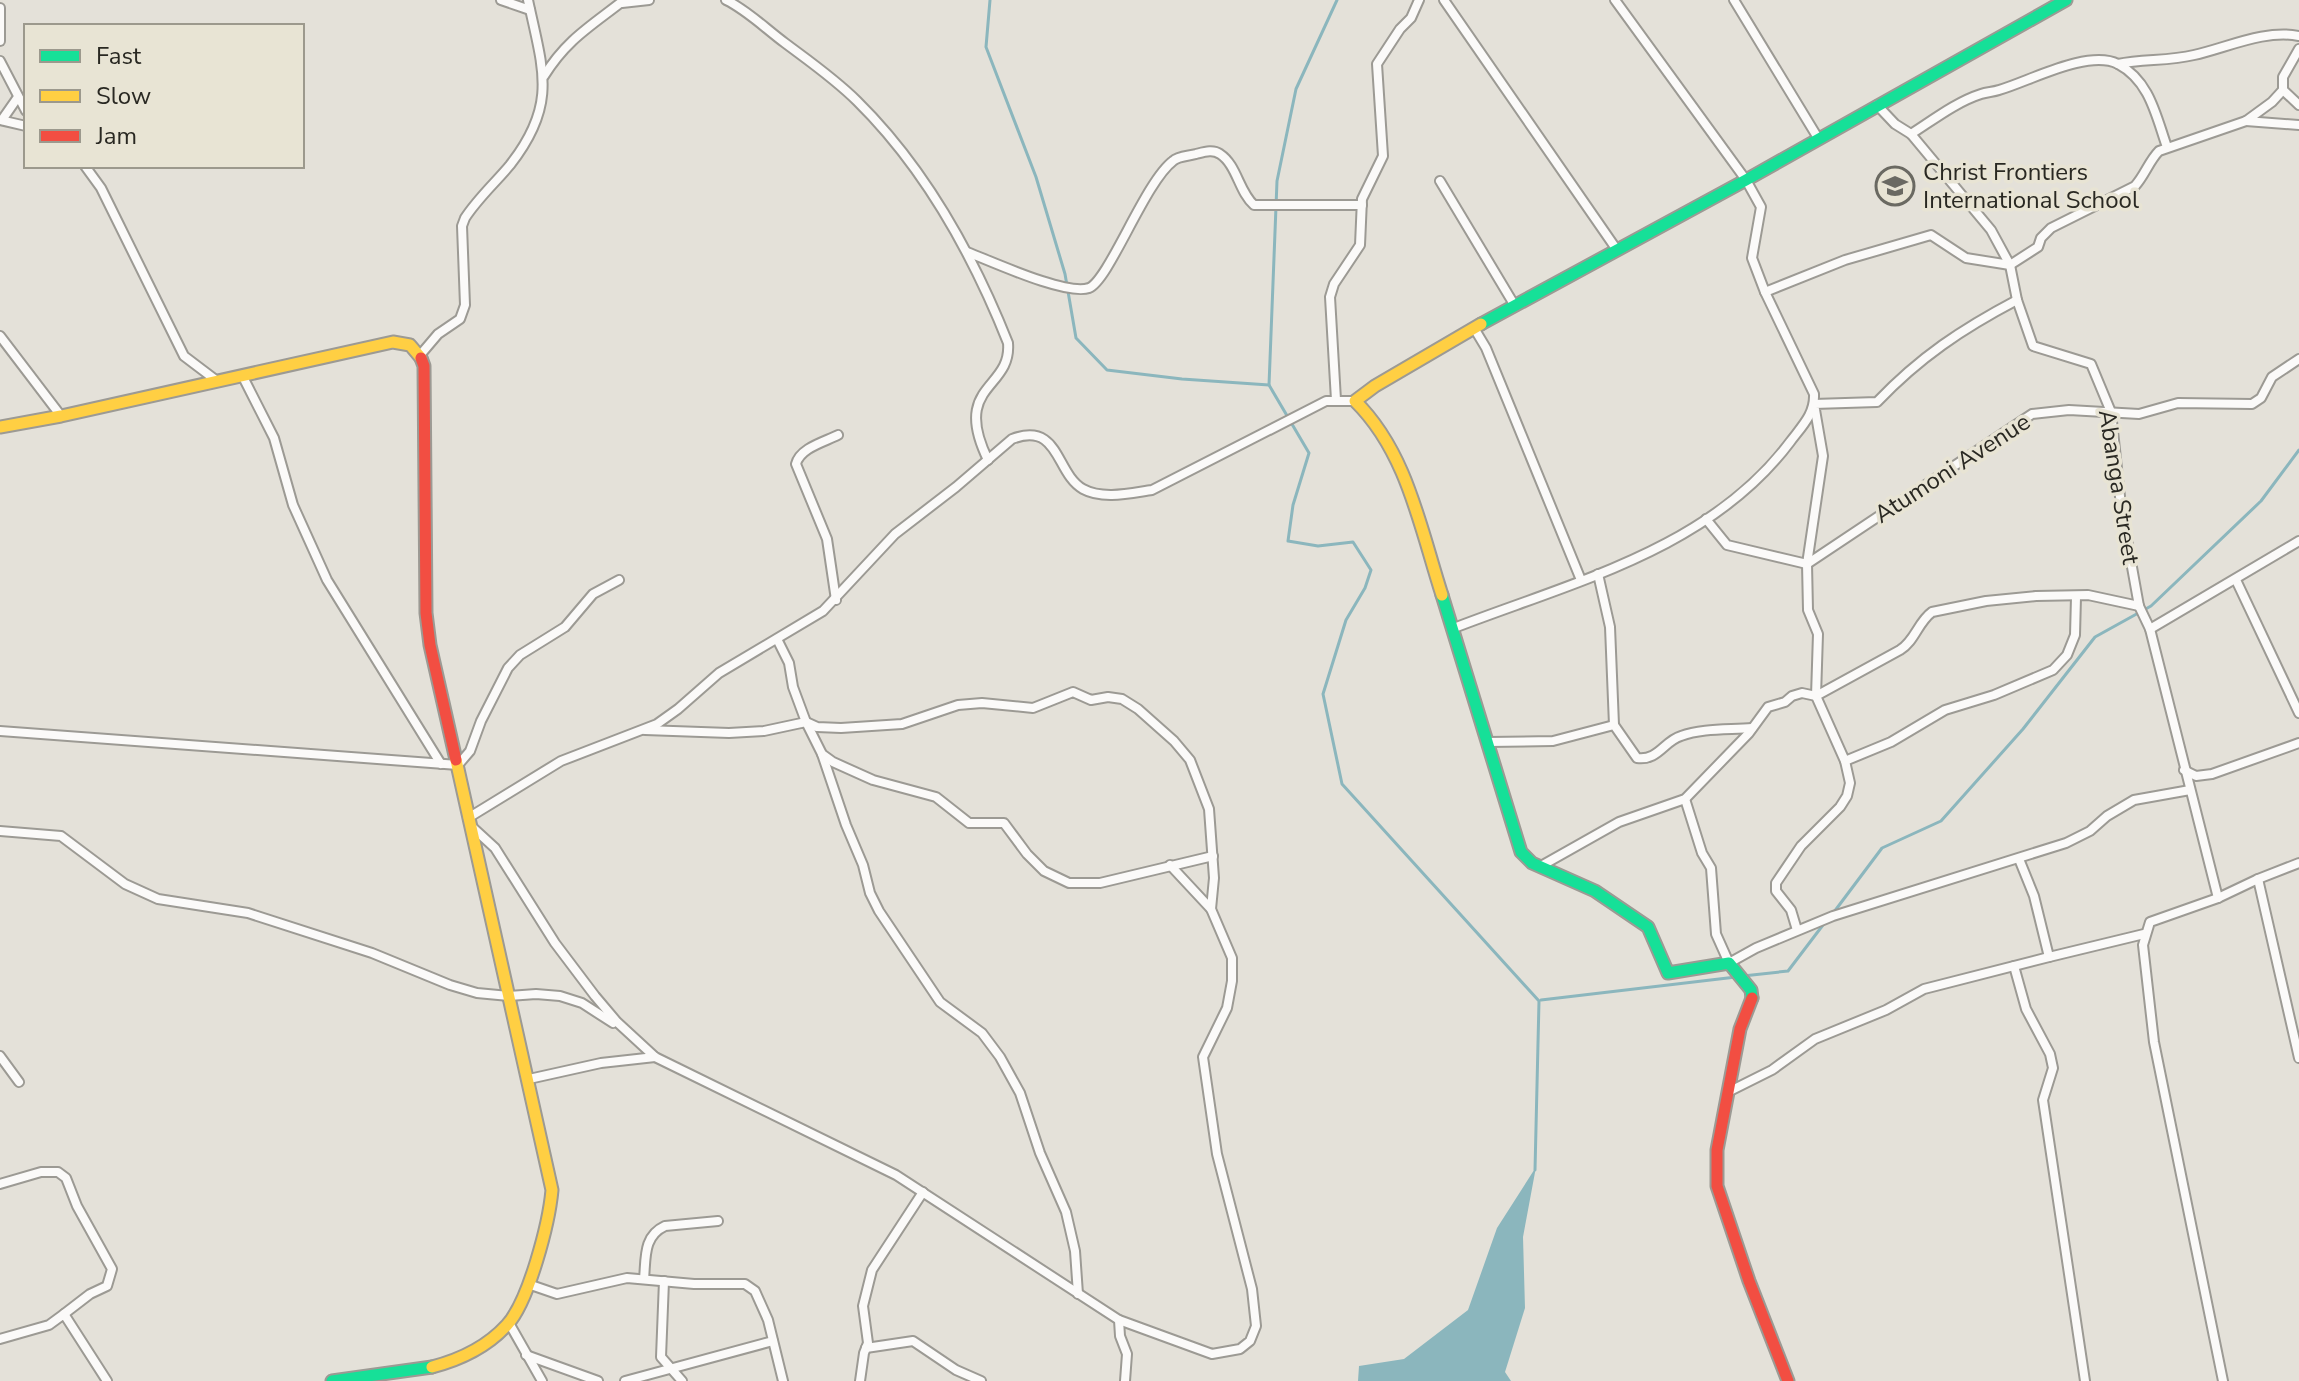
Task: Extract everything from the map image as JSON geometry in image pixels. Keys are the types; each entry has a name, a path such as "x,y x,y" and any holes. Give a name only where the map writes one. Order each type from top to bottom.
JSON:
{"street":[{"path":"501,0 530,10"},
{"path":"421,354 438,334 460,319 465,305 462,226 465,218 508,167 534,129 542,108 543,77 528,0"},
{"path":"543,77 559,52 622,1 649,0"},
{"path":"726,0 840,86 870,114 928,187 966,251 1008,343 1006,359 978,401 975,412 978,435 988,460"},
{"path":"1336,400 1330,297 1334,284 1360,245 1365,192 1383,156 1377,64 1411,18 1419,0"},
{"path":"1444,0 1617,250"},
{"path":"1615,0 1746,180 1761,207 1752,258 1814,394 1823,456 1807,564 1808,610 1818,634 1816,696 1845,761 1850,783 1840,807 1801,846 1776,883 1776,891 1791,910 1797,930"},
{"path":"1734,0 1818,138"},
{"path":"469,821 561,761 645,730 678,709 719,673 823,611 895,534 1012,439 1024,434 1040,437 1054,447 1067,471 1085,490 1121,495 1152,490 1313,406 1336,400 1355,401 1474,328 2066,0"},
{"path":"0,8 0,41"},
{"path":"2118,64 2192,56 2271,35 2286,33 2299,36"},
{"path":"1765,292 1845,260 1931,235 1966,258 2010,265 2038,247 2041,238 2051,228 2135,186 2152,158 2167,147 2246,121 2272,102 2283,90 2283,77 2299,49"},
{"path":"1911,134 1981,94 2088,61 2104,60 2118,64 2141,82 2150,95 2167,147"},
{"path":"0,61 24,108"},
{"path":"2283,90 2299,105"},
{"path":"18,97 1,120 24,126"},
{"name":"Abanga Street","path":"1877,105 1895,124 1911,134 1991,230 2010,265 2017,300 2033,346 2091,364 2111,412 2121,506 2139,606 2150,629 2218,898"},
{"path":"2246,121 2299,125"},
{"path":"966,251 1054,285 1089,288 1102,279 1153,184 1174,159 1209,151 1220,154 1247,199 1254,205 1362,205"},
{"path":"86,168 101,188 184,356 217,381"},
{"path":"1440,181 1515,306"},
{"path":"1814,404 1877,402 1906,371 1967,326 2017,300"},
{"path":"1474,328 1486,348 1581,580"},
{"path":"0,336 61,416"},
{"path":"0,427 393,342 414,346 421,354 424,366 426,613 430,645 529,1079 552,1190 550,1214 528,1284 509,1323 488,1342 453,1362 422,1370 332,1381"},
{"name":"Atumoni Avenue","path":"1807,564 2032,414 2069,410 2139,414 2178,403 2252,404 2261,398 2272,377 2299,359"},
{"path":"242,375 274,438 293,505 327,580 441,764"},
{"path":"1355,401 1380,427 1399,462 1454,628 1521,852 1526,859 1595,891 1648,927 1668,973 1678,974 1714,963 1729,963 1833,916 2066,843 2090,831 2107,816 2134,800 2190,790"},
{"path":"1454,628 1640,558 1706,519 1743,495 1790,443 1811,414 1814,404"},
{"path":"836,600 827,539 796,464 805,451 838,435"},
{"path":"1706,519 1727,545 1807,564"},
{"path":"2150,629 2299,541"},
{"path":"1598,574 1610,627 1614,725 1637,758 1654,755 1683,735 1752,728"},
{"path":"458,765 470,751 481,721 508,668 520,655 565,627 593,594 619,580"},
{"path":"2236,580 2299,713"},
{"path":"1541,866 1619,822 1685,799 1768,707 1802,693 1816,696 1909,645 1925,617 1932,612 1986,601 2036,596 2088,595 2139,606"},
{"path":"1845,761 1891,742 1945,710 1994,695 2053,670 2067,655 2075,635 2076,597"},
{"path":"777,639 789,663 793,687 822,754 879,911 940,1002 960,1020 982,1033 1020,1093 1040,1153 1066,1212 1075,1251 1078,1294"},
{"path":"645,730 729,733 764,731 806,722 817,727 841,728 902,724 958,705 982,703 1033,708 1073,692 1091,700 1108,697 1122,699 1174,741 1190,760 1209,809 1214,878 1211,909"},
{"path":"1488,742 1553,741 1614,725"},
{"path":"0,731 458,765"},
{"path":"2184,770 2196,776 2212,774 2299,743"},
{"path":"822,754 873,780 936,797 969,823 1004,823 1044,871 1069,883 1100,883 1213,856"},
{"path":"1685,799 1702,853 1711,868 1716,934 1729,963 1751,990 1752,1001 1740,1029 1717,1150 1717,1186 1749,1281 1788,1381"},
{"path":"469,821 495,848 555,943 595,996 636,1041"},
{"path":"0,831 61,836 125,884 158,899 248,913 372,953 477,993 560,996 582,1003 655,1057 860,1157 923,1192 1119,1320 1212,1354 1240,1349 1250,1341 1256,1326 1252,1289 1217,1154 1202,1065 1227,1008 1232,958 1211,909 1170,865"},
{"path":"2019,859 2034,896 2049,957"},
{"path":"2223,1381 2154,1042 2144,934 2150,922 2218,898 2299,863"},
{"path":"2258,879 2299,1058"},
{"path":"1728,1092 1772,1070 1815,1039 1886,1010 1924,989 2144,934"},
{"path":"2014,966 2026,1009 2050,1054 2053,1068 2043,1100 2085,1381"},
{"path":"0,1056 19,1082"},
{"path":"529,1079 601,1063 655,1057"},
{"path":"0,1184 41,1172 58,1172 66,1178 77,1206 112,1269 107,1286 90,1294 49,1325 0,1339"},
{"path":"860,1381 868,1343 863,1306 872,1270 923,1192"},
{"path":"644,1279 647,1245 650,1236 657,1230 665,1226 718,1221"},
{"path":"528,1284 557,1294 627,1278 745,1284 755,1291 761,1302 783,1381"},
{"path":"664,1281 661,1357 682,1381"},
{"path":"64,1314 107,1381"},
{"path":"1119,1320 1118,1327 1127,1354 1125,1381"},
{"path":"509,1323 542,1381"},
{"path":"625,1381 773,1341"},
{"path":"866,1348 913,1341 956,1370 981,1381"},
{"path":"526,1355 598,1381"}],"water":[{"path":"1536,1167 1523,1237 1525,1308 1505,1372 1511,1381 1358,1381 1359,1366 1404,1359 1468,1310 1497,1228"}],"waterway":[{"path":"990,0 986,47 1036,177 1065,274 1076,338 1107,370 1269,385 1309,453 1293,505 1288,541 1318,546 1353,542 1371,570 1365,588 1346,620 1323,694 1342,784 1539,1001 1535,1170"},
{"path":"1269,385 1277,181 1296,89 1337,0"},
{"path":"1834,912 1882,848 1941,821 2023,729 2095,637 2151,606 2261,501 2299,450"},
{"path":"1743,976 1788,971 1826,921"},
{"path":"1541,1000 1736,977"}],"traffic: fast":[{"path":"1481,324 1746,180 2066,0"},
{"path":"1442,595 1521,852 1532,863 1595,891 1648,927 1668,973 1729,963 1751,990 1752,998"},
{"path":"332,1381 432,1367"}],"traffic: slow":[{"path":"1442,595 1419,517 1400,467 1373,421 1355,401 1481,324"},
{"path":"0,427 393,342 410,345 421,358"},
{"path":"432,1367 482,1346 499,1333 515,1314 537,1261 552,1190 456,760"}],"traffic: jam":[{"path":"421,358 424,366 426,613 430,645 456,760"},
{"path":"1752,998 1740,1029 1717,1150 1717,1186 1749,1281 1788,1381"}],"place":[{"name":"Christ Frontiers International School","path":"1895,186"}]}
